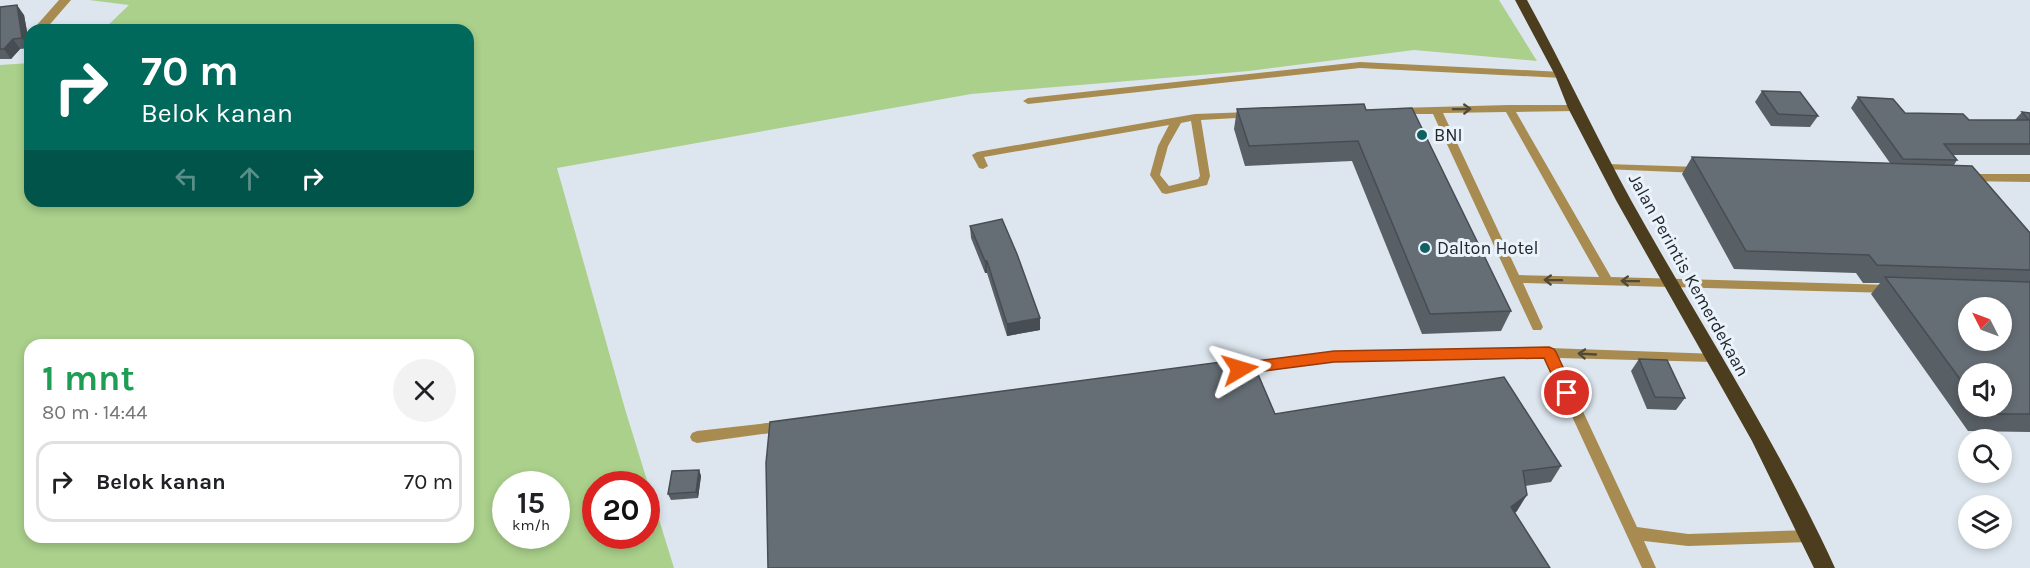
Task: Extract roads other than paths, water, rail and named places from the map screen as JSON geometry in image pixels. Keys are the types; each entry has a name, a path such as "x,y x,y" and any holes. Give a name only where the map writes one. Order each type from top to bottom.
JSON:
{"highway":[{"name":"Jalan Perintis Kemerdekaan","path":"1521,0 1562,75 1575,108 1669,282 1759,438 1826,568"}],"street":[{"path":"44,24 65,0"}],"lane":[{"path":"1028,101 1360,65 1562,75"},
{"path":"1509,108 1607,280"},
{"path":"1390,111 1575,108"},
{"path":"1436,109 1537,327"},
{"path":"983,166 977,155 1195,117 1264,115"},
{"path":"1177,120 1163,146 1155,175 1166,190 1203,182 1195,117"},
{"path":"1607,167 1714,171"},
{"path":"1962,181 2030,178"},
{"path":"1515,279 1901,289"},
{"path":"1228,370 1334,357 1549,352 1713,357"},
{"path":"1549,352 1649,568"},
{"path":"697,437 803,424"},
{"path":"1632,533 1688,540 1809,536"}],"place":[{"name":"BNI","path":"1422,135"},
{"name":"Dalton Hotel","path":"1425,248"}]}
